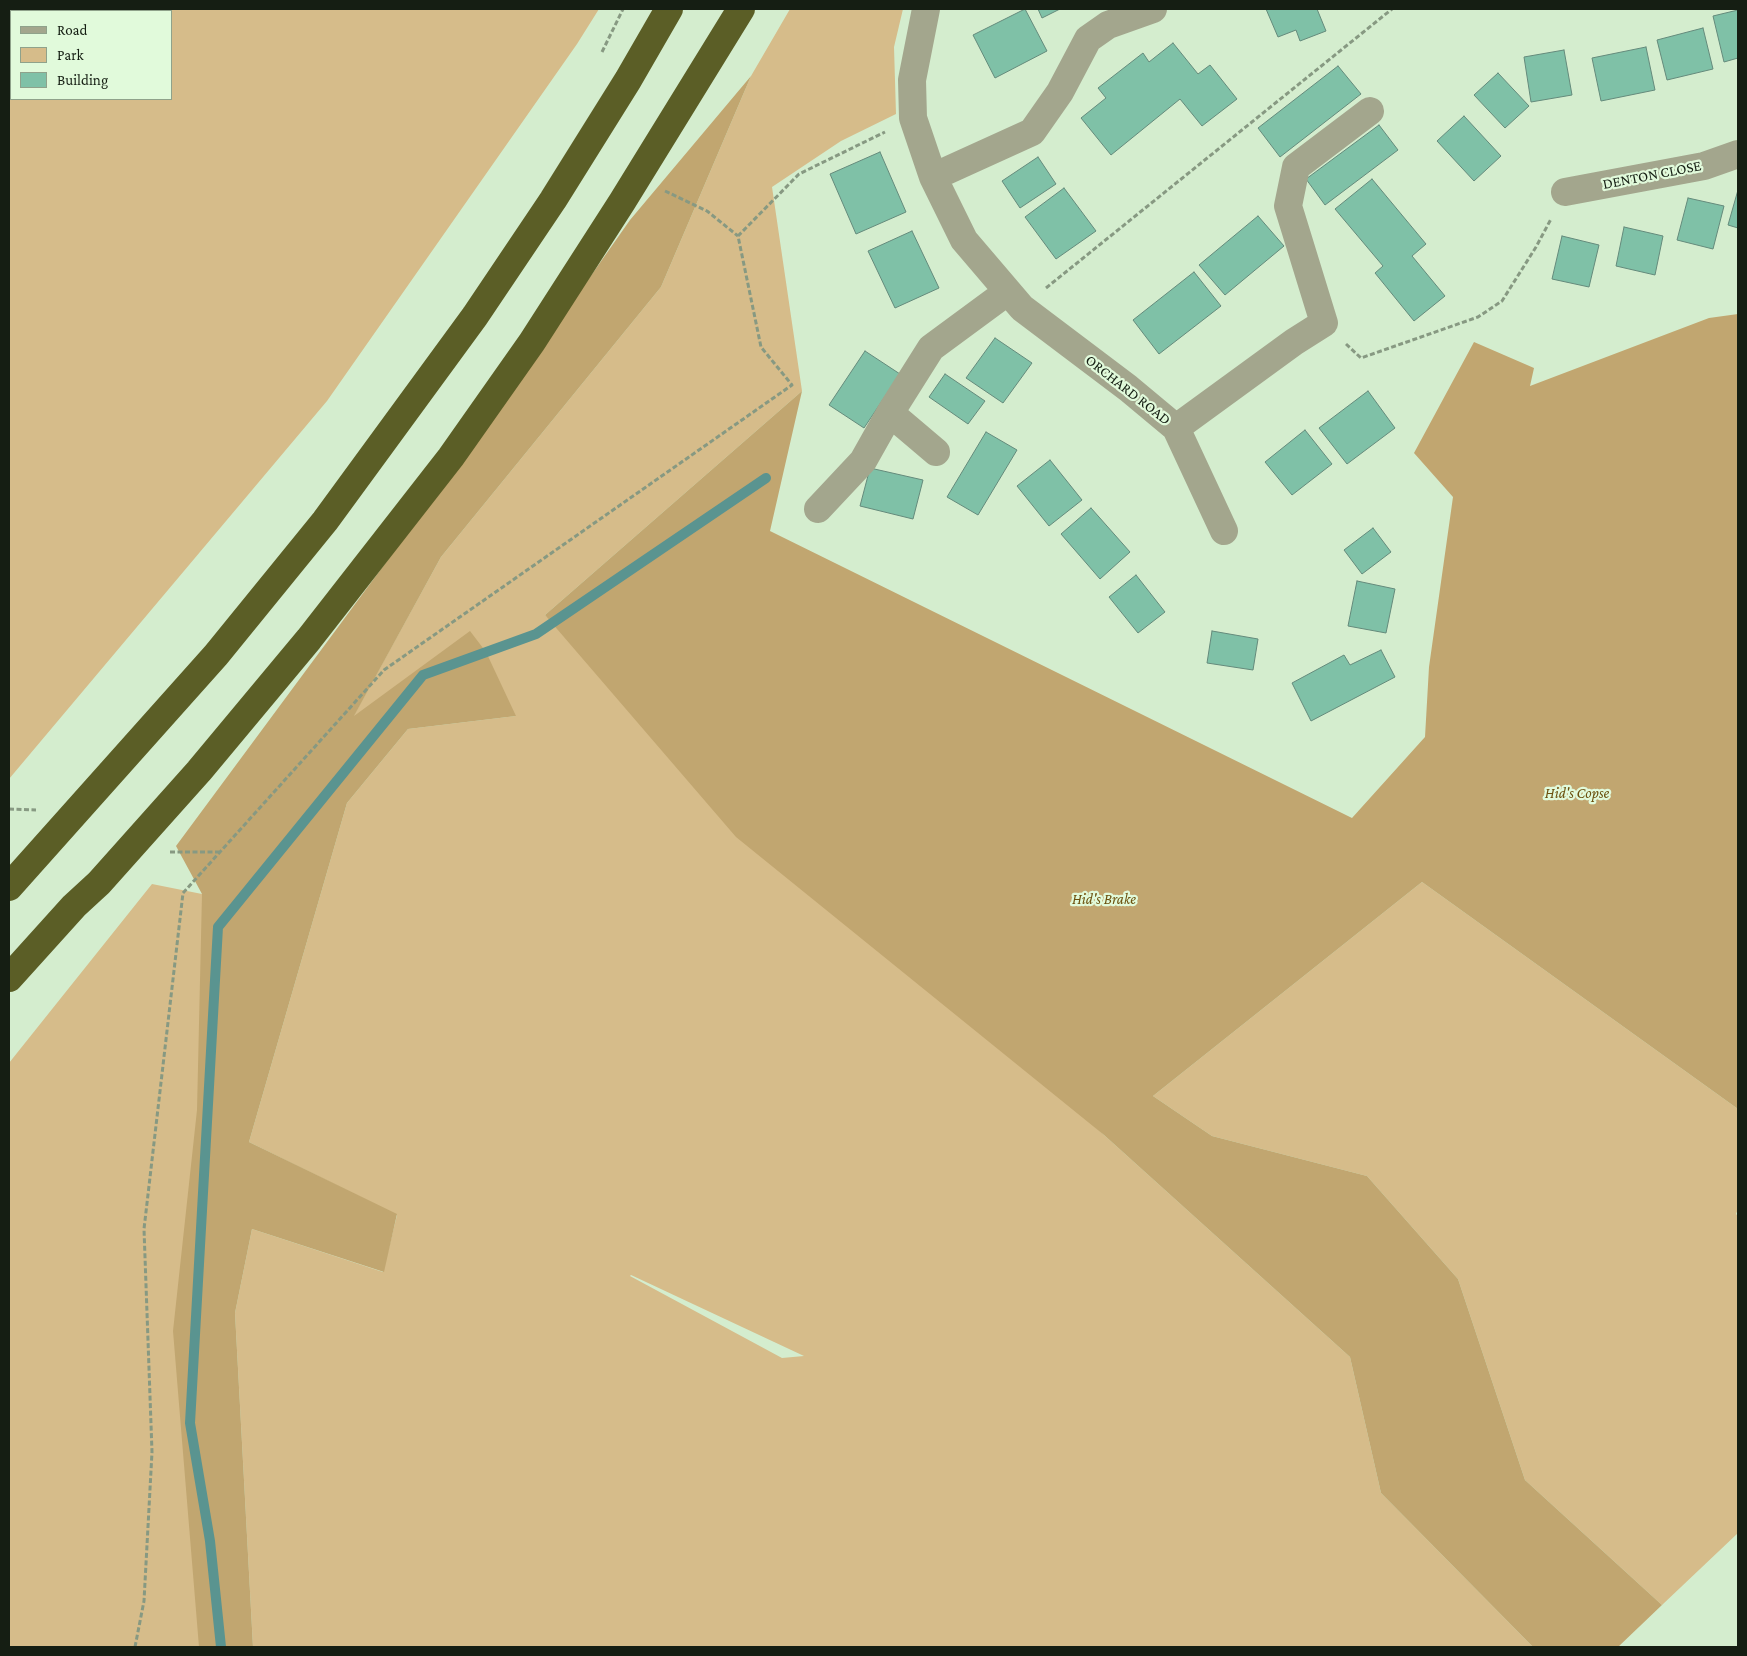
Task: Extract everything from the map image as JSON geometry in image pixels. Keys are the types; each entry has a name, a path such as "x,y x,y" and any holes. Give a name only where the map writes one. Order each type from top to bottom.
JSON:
{"highway":[{"path":"9,887 216,654 325,522 475,316 548,208 628,80 669,9"},
{"path":"9,978 199,771 309,640 451,457 532,342 622,202 741,9"}],"street":[{"name":"ORCHARD ROAD","path":"926,9 912,80 913,118 933,177 964,240 1014,300 1128,388 1176,428 1294,342 1324,323"},
{"path":"933,177 1032,132 1060,92 1088,39 1108,25 1153,9"},
{"path":"1324,323 1288,206 1296,167 1370,111"},
{"name":"DENTON CLOSE","path":"1565,192 1704,166 1738,154"},
{"path":"818,509 862,461 931,348 1014,300"},
{"path":"890,413 936,452"},
{"path":"1176,428 1224,531"}],"path":[{"path":"602,52 623,9"},
{"path":"1014,300 1392,9"},
{"path":"738,236 799,174 913,118"},
{"path":"135,1647 144,1601 152,1452 144,1229 183,893 384,670 792,385 761,347 738,236 707,211 665,192 668,186"},
{"path":"1324,323 1360,358 1478,317 1502,300 1536,247 1565,192"},
{"path":"9,809 44,810"}],"green space":[{"path":"9,9 599,9 577,44 327,401 9,779"},
{"path":"790,9 903,9 894,47 896,114 841,141 772,187 802,391 545,615 1104,1135 1350,1357 1381,1493 1533,1647 253,1647 235,1313 252,1229 383,1272 397,1215 249,1142 347,803 408,729 516,716 353,717 441,557 661,287 751,76","holes":["631,1275 804,1356 782,1358"]},
{"path":"751,76 661,287 441,557 354,716 470,631 486,652 516,716 408,729 347,803 249,1142 397,1214 384,1272 252,1229 235,1313 253,1647 199,1647 173,1331 197,1110 202,894 176,846 458,465 630,220"},
{"path":"1738,314 1738,1109 1422,882 1153,1096 1212,1136 1367,1176 1458,1279 1525,1480 1662,1605 1618,1647 1533,1647 1381,1493 1350,1357 1104,1135 736,837 545,615 802,391 770,531 1352,818 1425,737 1429,667 1453,497 1414,453 1474,342 1534,368 1530,386 1709,318"},
{"path":"1422,882 1738,1109 1738,1209 1736,1214 1738,1216 1738,1533 1662,1605 1525,1480 1458,1279 1367,1176 1212,1136 1153,1096"},
{"path":"152,884 202,894 225,1647 9,1647 9,1063"}],"building":[{"path":"1025,9 1047,51 995,78 973,35"},
{"path":"1038,9 1060,9 1042,18"},
{"path":"1266,9 1317,9 1326,31 1300,41 1296,30 1278,37"},
{"path":"1738,10 1738,58 1724,62 1713,16"},
{"path":"1703,28 1713,69 1667,80 1657,40"},
{"path":"1173,43 1198,74 1210,65 1237,99 1202,126 1180,99 1111,155 1081,118 1106,98 1098,88 1143,53 1149,62"},
{"path":"1646,47 1655,90 1601,101 1592,58"},
{"path":"1564,50 1572,95 1531,102 1524,57"},
{"path":"1338,66 1361,94 1280,157 1258,128"},
{"path":"1498,73 1529,106 1505,128 1474,95"},
{"path":"1464,116 1501,156 1474,181 1437,141"},
{"path":"1379,125 1398,150 1325,205 1306,179"},
{"path":"880,152 906,212 856,234 830,174"},
{"path":"1038,157 1056,184 1020,208 1002,181"},
{"path":"1372,179 1426,244 1412,256 1445,296 1414,321 1375,273 1383,266 1335,209"},
{"path":"1064,188 1096,231 1056,259 1025,217"},
{"path":"1738,190 1738,228 1728,225"},
{"path":"1688,198 1724,206 1713,249 1677,240"},
{"path":"1258,216 1284,246 1225,295 1199,265"},
{"path":"1624,227 1663,236 1655,275 1616,266"},
{"path":"912,231 939,288 895,308 868,251"},
{"path":"1562,236 1599,245 1589,287 1552,279"},
{"path":"1194,272 1221,306 1159,354 1133,320"},
{"path":"995,338 1032,363 1003,403 966,378"},
{"path":"865,351 900,374 864,428 829,405"},
{"path":"945,374 985,401 968,424 929,397"},
{"path":"1368,391 1395,428 1347,464 1319,428"},
{"path":"1305,430 1332,464 1292,495 1265,462"},
{"path":"986,432 1017,450 978,515 947,497"},
{"path":"1050,460 1082,500 1049,526 1017,486"},
{"path":"870,468 923,480 913,519 860,506"},
{"path":"1091,508 1130,552 1100,579 1061,534"},
{"path":"1373,528 1391,552 1362,574 1344,550"},
{"path":"1136,575 1165,612 1138,633 1109,597"},
{"path":"1357,581 1395,589 1386,633 1348,626"},
{"path":"1212,631 1258,639 1253,670 1207,663"},
{"path":"1381,650 1395,677 1311,721 1292,683 1344,655 1350,665"}],"waterway":[{"path":"221,1647 210,1541 190,1423 218,927 423,675 536,634 766,478"}],"park label":[{"name":"Hid's Copse","path":"1577,793"},
{"name":"Hid's Brake","path":"1104,899"}]}
